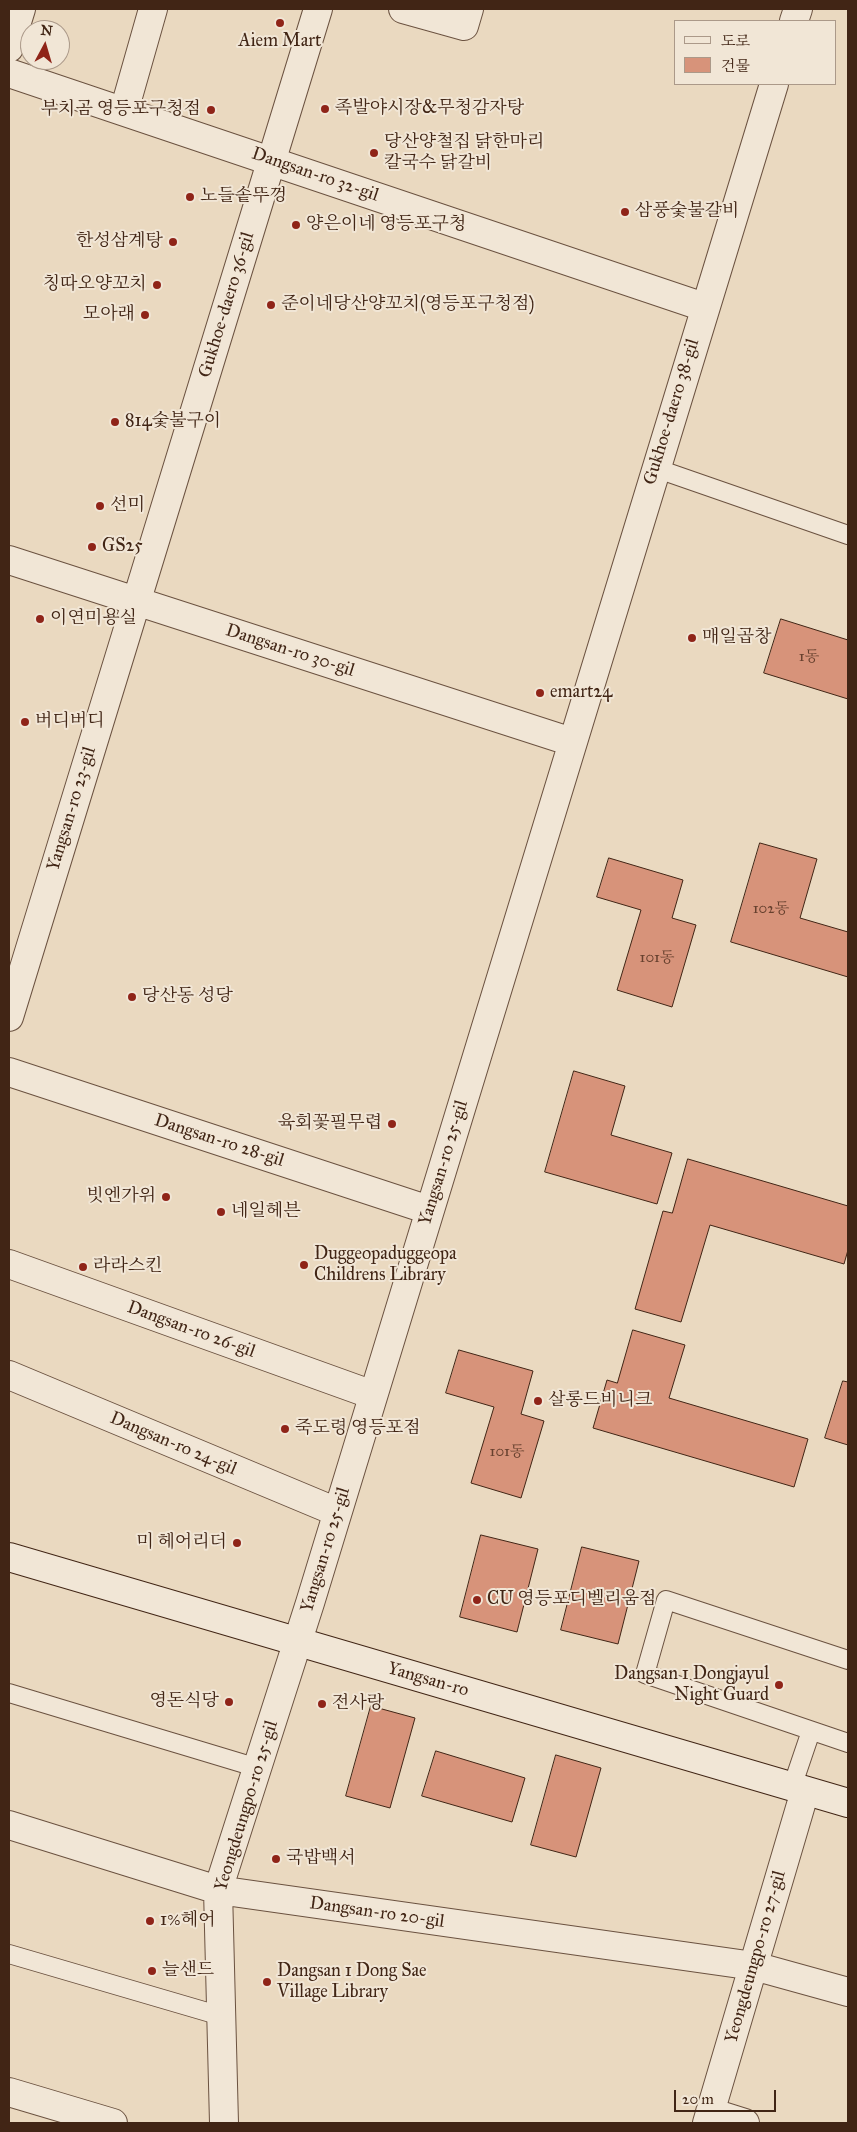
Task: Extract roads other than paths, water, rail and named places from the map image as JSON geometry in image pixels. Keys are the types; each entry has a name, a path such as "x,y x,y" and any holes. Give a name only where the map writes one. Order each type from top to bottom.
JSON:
{"street":[{"path":"9,48 21,9"},
{"path":"124,111 152,9"},
{"name":"Gukhoe-daero 36-gil","path":"136,601 318,9"},
{"path":"403,9 464,26 469,9"},
{"name":"Dangsan-ro 32-gil","path":"9,73 704,307"},
{"name":"Gukhoe-daero 38-gil","path":"572,742 774,85"},
{"name":"Dangsan-ro 30-gil","path":"9,560 572,742"},
{"name":"Yangsan-ro 23-gil","path":"9,1017 136,601"},
{"name":"Yangsan-ro 25-gil","path":"298,1642 572,742"},
{"name":"Dangsan-ro 28-gil","path":"9,1072 429,1210"},
{"name":"Dangsan-ro 26-gil","path":"9,1264 373,1395"},
{"name":"Dangsan-ro 24-gil","path":"9,1375 337,1512"},
{"name":"Yangsan-ro","path":"9,1557 848,1803"},
{"name":"Yeongdeungpo-ro 25-gil","path":"224,2123 218,1890 298,1642"},
{"name":"Yeongdeungpo-ro 27-gil","path":"709,2118 754,1966 798,1789"},
{"name":"Dangsan-ro 20-gil","path":"9,1825 218,1890 754,1966 848,1992"},
{"path":"9,2092 113,2123"},
{"path":"709,2118 745,2123"}],"lane":[{"path":"655,468 848,534"},
{"path":"848,1660 666,1600 645,1674 848,1743"},
{"path":"9,1693 258,1768"},
{"path":"798,1789 811,1731"},
{"path":"9,1954 221,2016"}],"place":[{"name":"Aiem Mart","path":"280,23"},
{"name":"족발야시장&무청감자탕","path":"325,109"},
{"name":"부치곰 영등포구청점","path":"211,110"},
{"name":"당산양철집 닭한마리 칼국수 닭갈비","path":"374,153"},
{"name":"노들솥뚜껑","path":"190,197"},
{"name":"삼풍숯불갈비","path":"625,212"},
{"name":"양은이네 영등포구청","path":"296,225"},
{"name":"한성삼계탕","path":"173,242"},
{"name":"칭따오양꼬치","path":"157,285"},
{"name":"준이네당산양꼬치(영등포구청점)","path":"271,305"},
{"name":"모아래","path":"145,315"},
{"name":"814숯불구이","path":"115,422"},
{"name":"선미","path":"100,506"},
{"name":"GS25","path":"92,547"},
{"name":"이연미용실","path":"40,619"},
{"name":"매일곱창","path":"692,638"},
{"name":"emart24","path":"540,693"},
{"name":"버디버디","path":"25,722"},
{"name":"당산동 성당","path":"132,997"},
{"name":"육회꽃필무렵","path":"392,1124"},
{"name":"빗엔가위","path":"166,1197"},
{"name":"네일헤븐","path":"221,1212"},
{"name":"Duggeopaduggeopa Childrens Library","path":"304,1265"},
{"name":"라라스킨","path":"83,1267"},
{"name":"살롱드비니크","path":"538,1401"},
{"name":"죽도령 영등포점","path":"285,1429"},
{"name":"미 헤어리더","path":"237,1543"},
{"name":"CU 영등포디벨리움점","path":"477,1600"},
{"name":"Dangsan 1 Dongjayul Night Guard","path":"779,1685"},
{"name":"영돈식당","path":"229,1702"},
{"name":"전사랑","path":"322,1704"},
{"name":"국밥백서","path":"276,1859"},
{"name":"1%헤어","path":"150,1921"},
{"name":"늘샌드","path":"152,1971"},
{"name":"Dangsan 1 Dong Sae Village Library","path":"267,1982"}]}
